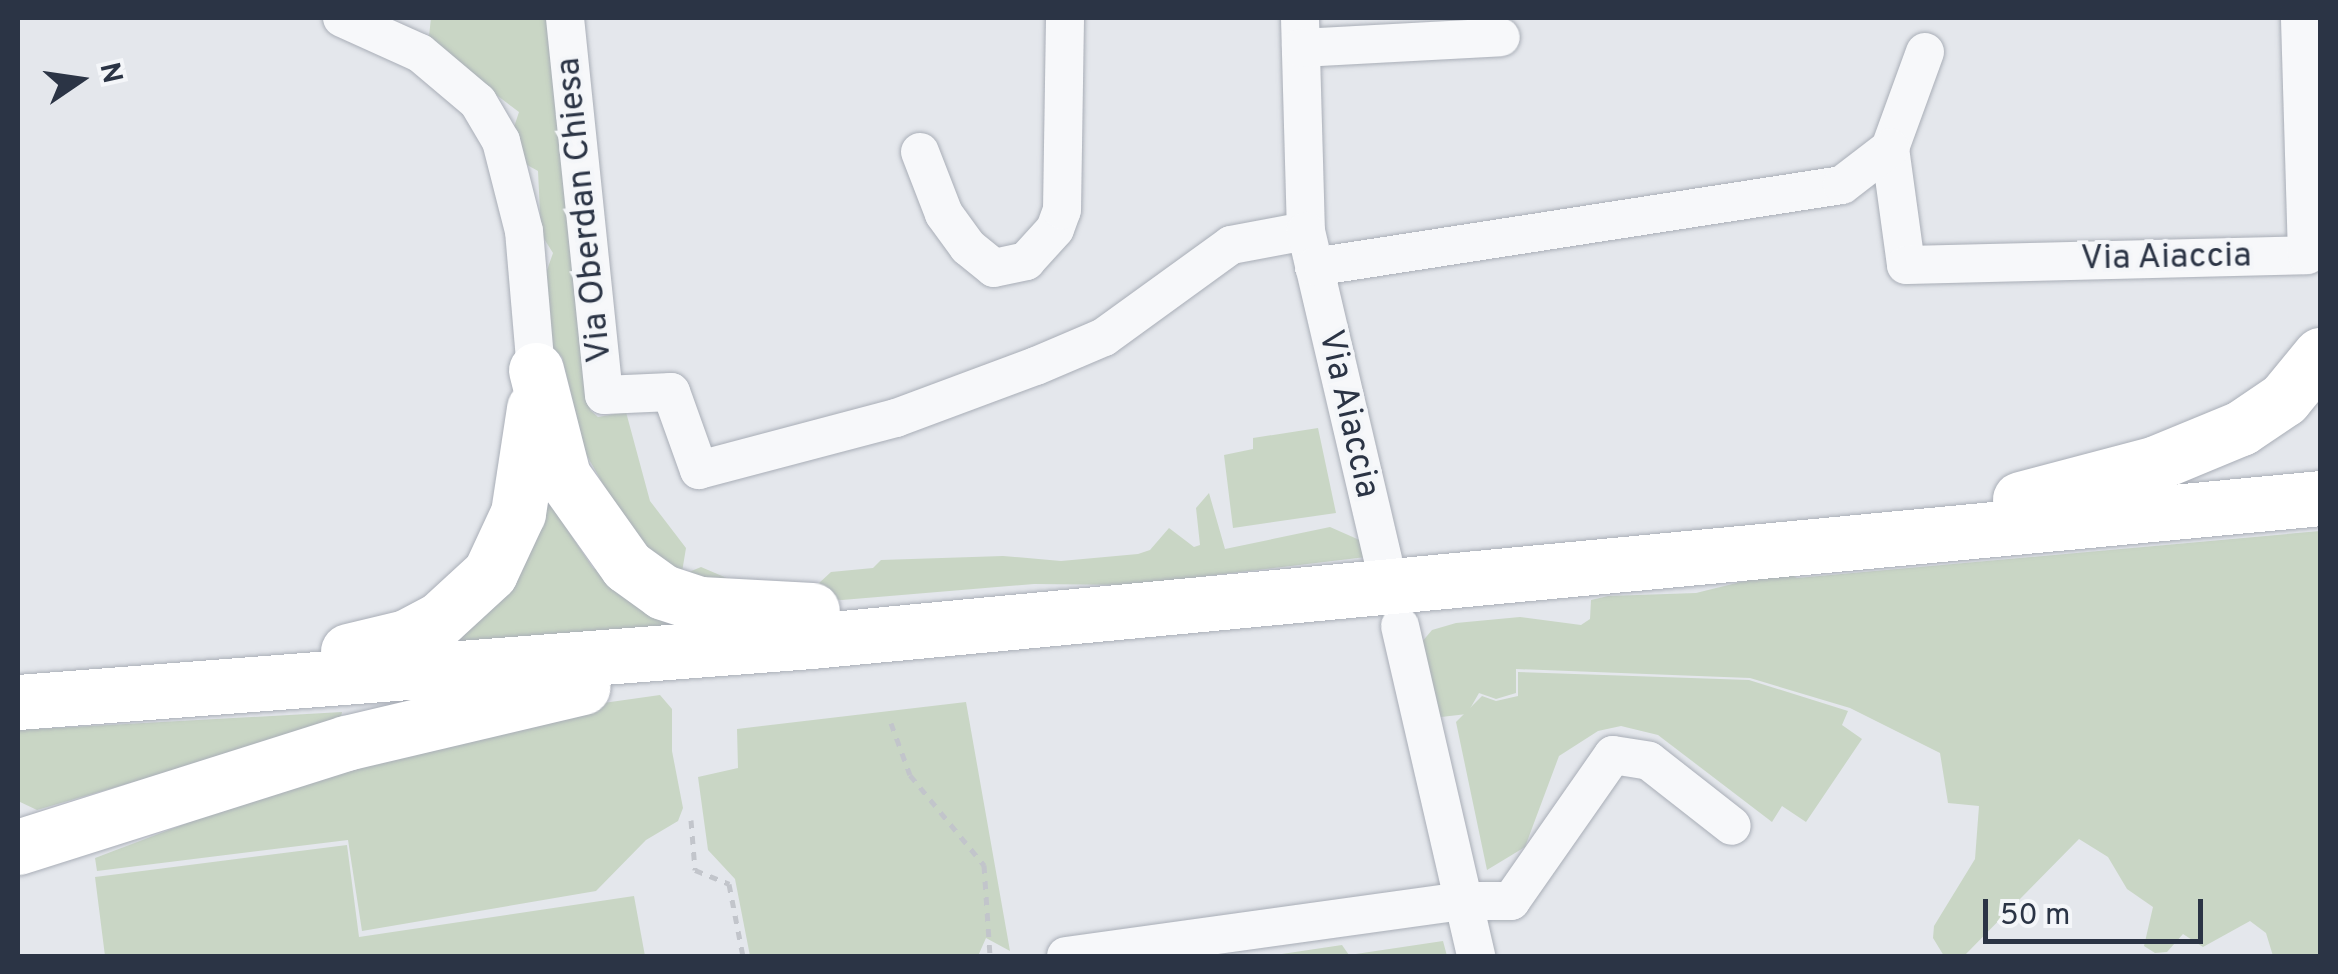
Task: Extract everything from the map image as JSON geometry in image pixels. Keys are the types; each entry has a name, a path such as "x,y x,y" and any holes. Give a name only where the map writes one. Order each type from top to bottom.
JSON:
{"highway":[{"path":"1859,541 2092,480 2213,441 2266,414 2320,354"},
{"path":"536,370 549,432 573,494 614,552 663,592 750,608 972,607 1049,617"},
{"path":"185,686 406,637 471,594 505,548 518,513 533,438 536,370"},
{"path":"18,702 185,686 811,641 2320,498"},
{"path":"18,847 346,743 496,704 811,641"}],"street":[{"path":"342,18 420,53 478,102 501,141 524,231 536,370"},
{"name":"Via Oberdan Chiesa","path":"565,18 604,394 671,392 699,470 896,418 1104,337 1231,245 1310,249"},
{"path":"920,152 944,214 968,247 994,268 1026,261 1055,230 1062,210 1065,18"},
{"name":"Via Aiaccia","path":"1925,52 1890,148 1906,264 2307,254 2300,18"},
{"path":"1301,32 1501,37"},
{"name":"Via Aiaccia","path":"1301,32 1310,249 1383,560"},
{"path":"1310,249 1842,185 1890,148"},
{"path":"1400,626 1476,956"},
{"path":"1066,956 1462,901 1511,901 1613,756 1649,760 1732,826"}],"path":[{"path":"891,723 910,775 984,865 990,956"},
{"path":"690,820 695,870 729,884 743,956"}],"green space":[{"path":"431,18 552,18 590,410 598,417 626,412 650,501 686,548 682,572 634,539 586,454 562,357 549,344 545,276 553,253 541,234 538,171 520,161 513,130 519,112 436,49 429,36"},
{"path":"1318,428 1336,513 1233,528 1224,455 1253,449 1253,438"},
{"path":"1209,493 1225,549 1330,527 1364,542 1366,557 1132,585 1034,584 842,600 734,591 689,572 701,567 729,579 818,584 831,572 873,568 881,560 1003,556 1061,561 1138,554 1150,550 1169,528 1194,547 1200,545 1196,508"},
{"path":"548,501 593,568 605,573 609,587 716,625 428,644 525,561"},
{"path":"2320,531 2320,956 2273,956 2266,933 2250,921 2203,947 2183,934 2167,952 2155,953 2144,946 2153,907 2127,889 2108,857 2079,839 1964,956 1944,956 1933,938 1934,926 1975,859 1979,806 1948,803 1940,753 1850,708 1750,678 1516,669 1516,693 1496,699 1479,693 1467,714 1441,717 1424,699 1416,649 1432,630 1456,623 1520,617 1581,625 1590,619 1591,600 1696,593 1785,571 1797,578"},
{"path":"1518,672 1749,680 1848,711 1842,725 1862,739 1806,822 1782,806 1772,822 1658,735 1621,726 1598,731 1559,756 1525,847 1487,870 1456,722 1482,696 1496,701 1518,696"},
{"path":"660,695 672,709 672,751 683,808 678,821 646,840 596,891 362,931 348,840 97,871 95,858 240,803 568,708"},
{"path":"966,702 1010,951 986,938 978,956 750,956 735,879 708,850 698,777 738,768 737,729"},
{"path":"342,712 340,722 37,810 18,801 18,730"},
{"path":"347,845 359,937 634,896 645,956 105,956 95,877"},
{"path":"1443,941 1447,956 1269,956 1342,945 1349,955"}]}
